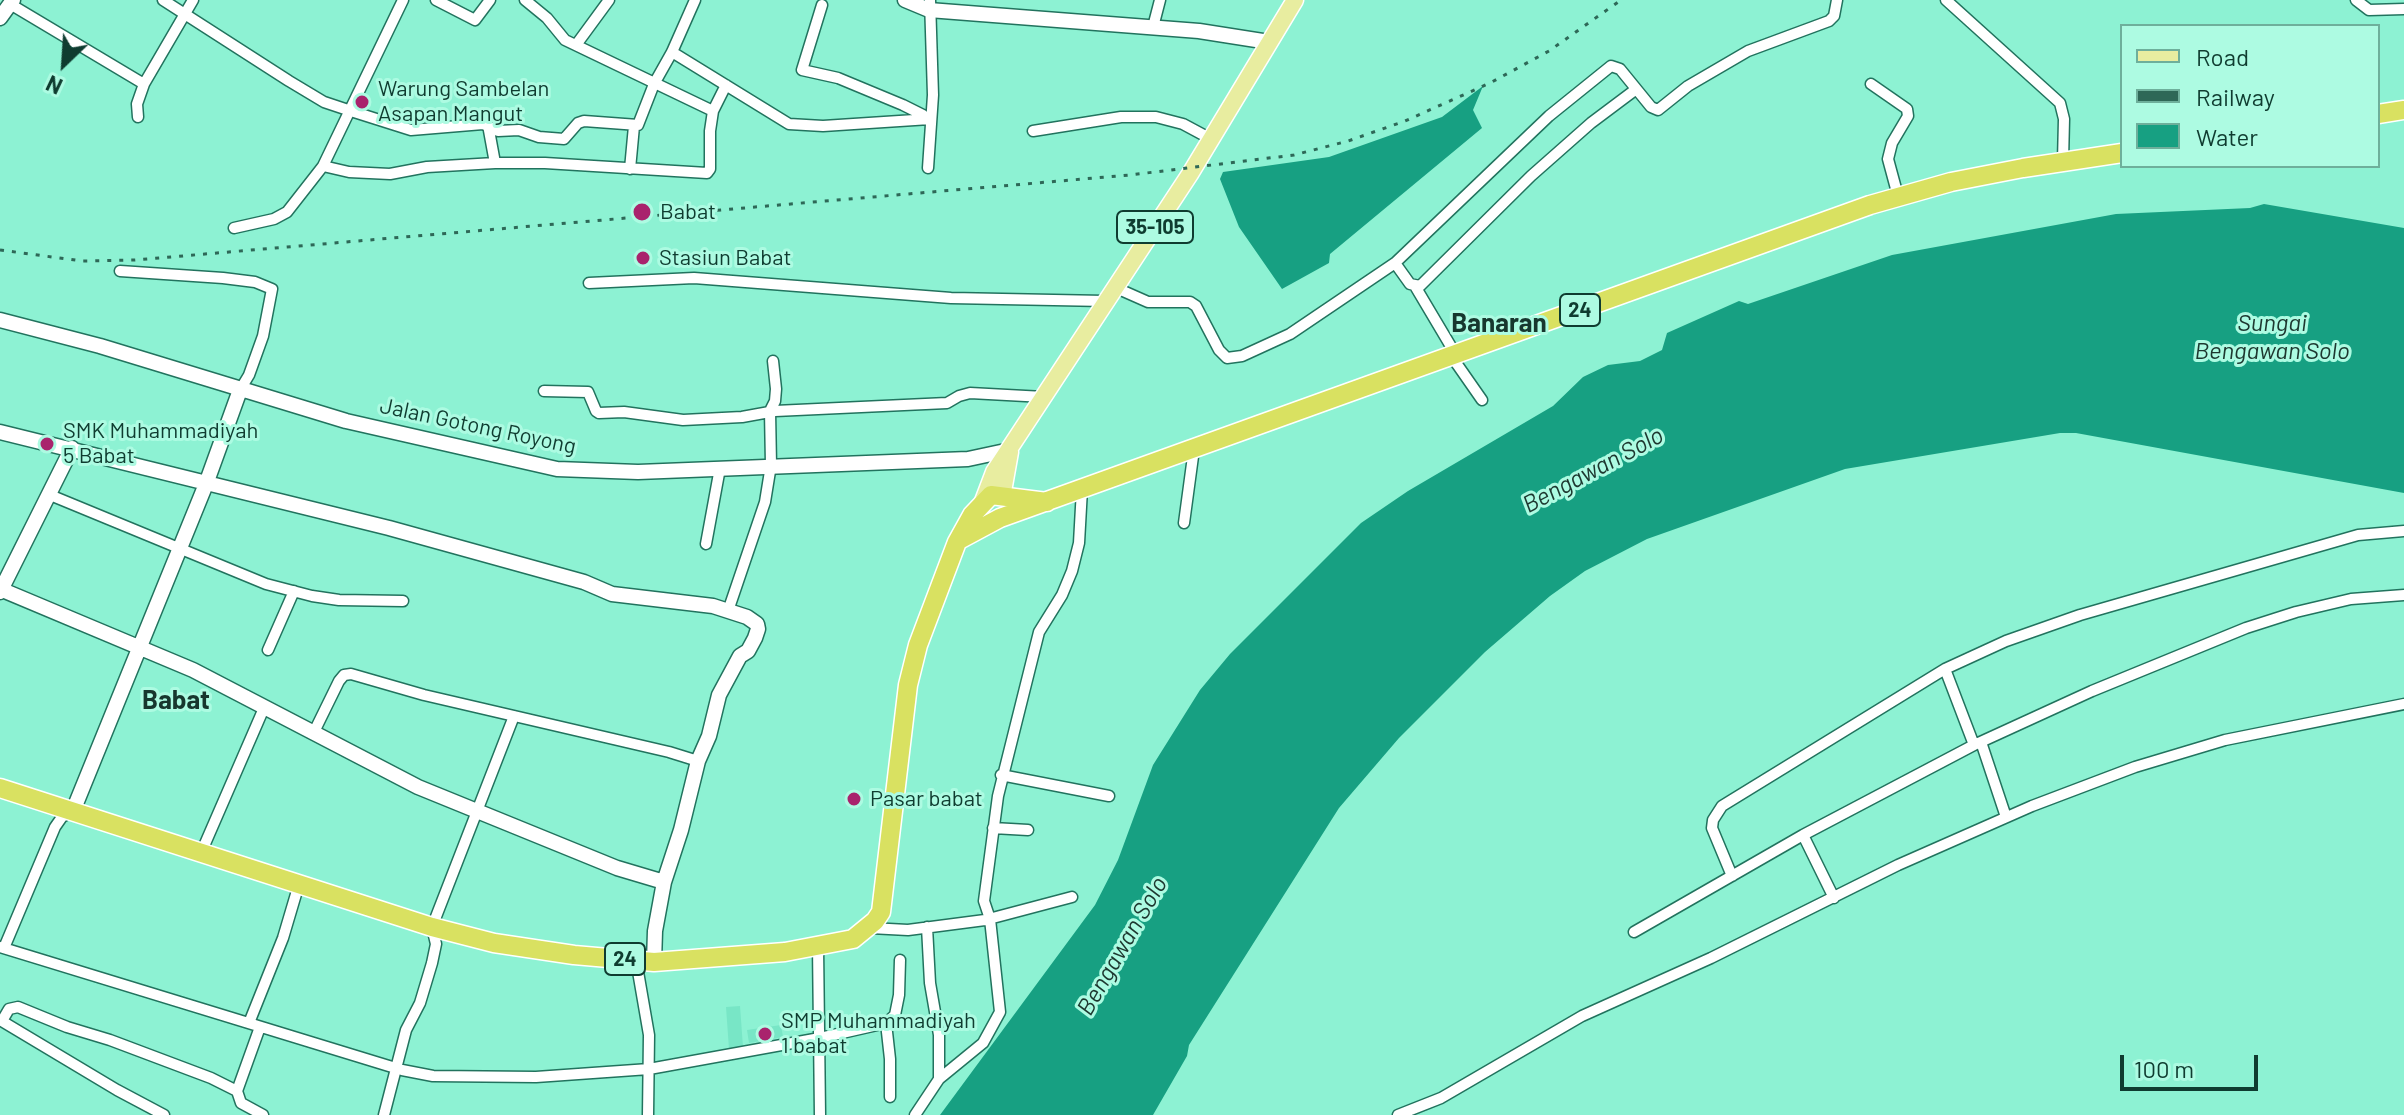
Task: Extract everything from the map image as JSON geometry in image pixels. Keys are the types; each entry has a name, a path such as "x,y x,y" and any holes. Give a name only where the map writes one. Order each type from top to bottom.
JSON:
{"highway":[{"path":"2380,114 2404,110"},
{"name":"24","path":"957,542 1000,518 1898,196 1951,182 2120,153"},
{"name":"24","path":"983,501 991,495 1047,502"},
{"path":"983,501 982,509 986,515 993,519 1000,518 1007,508 1002,497"},
{"path":"868,927 881,912 884,899 908,685 918,645 957,542 983,501"},
{"name":"24","path":"0,788 432,927 494,943 574,955 645,961 747,956 818,946 853,939 868,927"}],"main road":[{"name":"35-105","path":"983,501 994,472 1211,139 1295,0"},
{"name":"35-105","path":"1002,497 1010,450"}],"street":[{"path":"163,0 324,102 411,130 488,125 498,131 519,130 539,137 564,139 582,121 639,124 654,84 695,0"},
{"path":"138,117 137,104 144,84 193,0"},
{"path":"234,228 274,219 287,212 323,166 403,0"},
{"path":"436,0 475,20 490,0"},
{"path":"525,0 547,18 565,40 713,111"},
{"path":"905,0 1269,42"},
{"path":"1153,27 1160,0"},
{"path":"589,283 694,278 951,298 1110,294 1148,302 1190,302 1196,306 1219,350 1227,358 1242,356 1290,334 1395,263 1549,116 1611,66 1620,69 1651,107 1660,110 1688,86 1748,51 1829,21 1834,16 1837,0"},
{"path":"1946,0 2060,103 2064,119 2063,161"},
{"path":"2356,0 2369,10 2404,9"},
{"path":"576,45 607,1"},
{"path":"0,18 11,2 144,84"},
{"path":"822,5 802,70 838,78 928,119"},
{"path":"928,168 928,119 933,95 930,5"},
{"path":"672,52 789,124 823,126 928,119"},
{"path":"1871,84 1907,109 1908,116 1892,143 1888,159 1898,196"},
{"path":"323,166 349,172 390,174 427,167 545,163 707,173 710,169 713,111 726,85"},
{"path":"1415,286 1422,284 1531,176 1591,123 1635,90"},
{"path":"1033,131 1121,117 1156,117 1183,124 1211,139"},
{"path":"488,125 495,163"},
{"path":"630,169 634,126"},
{"path":"1395,263 1407,281 1415,286 1482,400"},
{"path":"120,271 223,278 255,282 272,289 263,336 249,375 240,390 141,646 73,811 62,817 55,827 2,947 396,1068 433,1076 536,1077 649,1069 886,1023 895,1015 900,960"},
{"name":"Jalan Gotong Royong","path":"0,320 100,346 346,421 539,466 638,472 968,459 1010,450"},
{"path":"728,611 765,502 771,465 770,411 776,389 773,361"},
{"path":"544,391 582,390 591,394 599,413 624,412 669,419 950,403 970,393 1044,397"},
{"path":"0,432 389,528 584,582 612,594 713,606 747,617 757,624 758,629 748,651 740,656 719,695 664,882 655,931 645,961 649,1035 648,1115"},
{"path":"72,448 0,590 141,646 418,787 617,868 664,882"},
{"path":"1184,523 1194,449"},
{"path":"706,544 720,468"},
{"path":"915,1115 939,1079 983,1043 1000,1012 990,919 984,901 1001,775 1039,632 1062,595 1072,571 1079,543 1082,489"},
{"path":"50,495 266,584 339,600 403,601"},
{"path":"1732,876 1712,828 1713,820 1722,806 1945,669 2006,641 2080,615 2358,535 2404,531"},
{"path":"268,650 294,591"},
{"path":"1634,932 1803,835 1978,744 2092,691 2246,628 2351,599 2404,595"},
{"path":"1945,669 2006,817"},
{"path":"313,734 344,675 698,761"},
{"path":"1398,1115 1441,1098 1582,1016 1898,865 2006,817 2135,767 2225,740 2404,704"},
{"path":"201,853 264,708"},
{"path":"384,1115 406,1030 420,1003 432,963 436,944 432,927 514,716"},
{"path":"1001,775 1109,796"},
{"path":"993,828 1028,830"},
{"path":"1803,835 1834,898"},
{"path":"263,1115 241,1103 237,1091 299,884"},
{"path":"868,927 908,930 990,919 1072,897"},
{"path":"927,927 930,983 939,1035 939,1079"},
{"path":"818,946 820,1115"},
{"path":"164,1115 1,1020 9,1009 18,1007 146,1053 237,1091"},
{"path":"886,1023 890,1097"}],"shaded area":[{"path":"740,1006 743,1047 729,1049 726,1007"},
{"name":"SMP Muhammadiyah 1 babat","path":"781,1025 783,1037 749,1043 747,1030"}],"water":[{"path":"1483,86 1473,110 1482,128 1330,254 1329,263 1282,289 1239,227 1220,179 1223,172 1329,157 1442,117"},
{"path":"2264,204 2404,228 2404,493 2076,433 2060,433 1845,469 1647,539 1585,571 1550,596 1485,652 1399,738 1339,808 1189,1045 1187,1056 1153,1115 940,1115 1095,905 1118,860 1153,765 1200,690 1230,654 1361,523 1408,491 1553,406 1583,377 1608,365 1640,361 1662,350 1667,333 1739,301 1748,304 1892,255 2116,214 2250,208"}],"railway":[{"path":"0,250 82,261 135,260 1130,175 1294,155 1348,141 1405,121 1490,83 1549,51 1621,0"}],"place":[{"name":"Warung Sambelan Asapan Mangut","path":"362,102"},
{"name":"Babat","path":"642,212"},
{"name":"Stasiun Babat","path":"643,258"},
{"name":"SMK Muhammadiyah 5 Babat","path":"47,444"},
{"name":"Pasar babat","path":"854,799"},
{"name":"SMP Muhammadiyah 1 babat","path":"765,1034"}],"district":[{"name":"Banaran","path":"1499,323"},
{"name":"Babat","path":"176,700"}],"water label":[{"name":"Sungai Bengawan Solo","path":"2272,337"},
{"name":"Bengawan Solo","path":"1593,470"},
{"name":"Bengawan Solo","path":"1122,946"}]}
